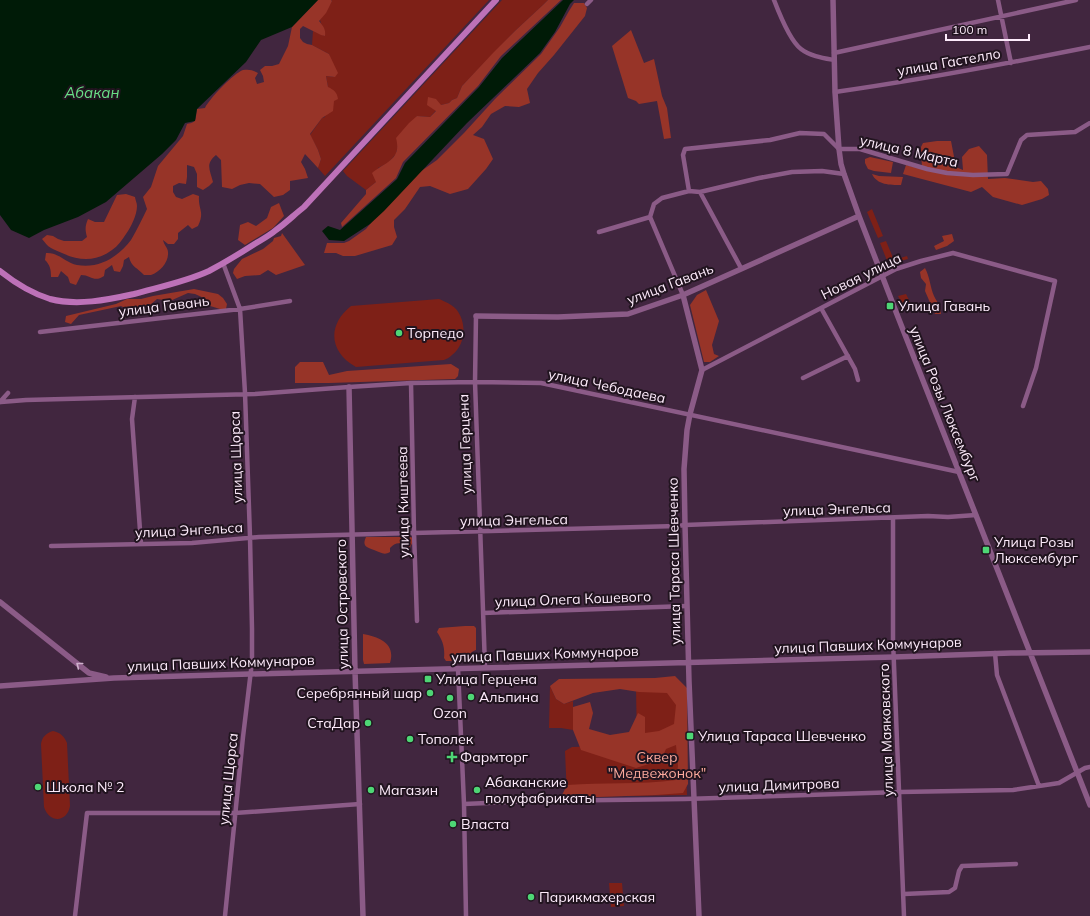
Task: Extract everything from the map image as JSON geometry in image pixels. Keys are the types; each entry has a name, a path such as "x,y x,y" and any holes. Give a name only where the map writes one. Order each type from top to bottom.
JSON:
{"main road":[{"path":"0,271 24,288 39,295 52,299 81,302 121,297 187,279 208,271 223,263 276,231 304,207 496,0"}],"street":[{"path":"587,4 591,0"},
{"path":"774,0 793,40 801,49 813,55 834,60"},
{"name":"улица Розы Люксембург","path":"833,0 835,92 839,149 844,174 882,276 1090,805"},
{"path":"998,0 1011,63"},
{"path":"834,53 1076,0"},
{"name":"улица Гастелло","path":"835,92 1011,63 1090,47"},
{"name":"улица 8 Марта","path":"839,149 860,150 927,169 947,173 973,175 1007,174 1021,140 1027,135 1075,132 1090,123"},
{"path":"689,191 683,155 685,149 770,140 800,133 824,134 839,149"},
{"path":"598,232 650,217 654,204 662,198 689,191 700,192 792,172 822,171 844,174"},
{"path":"700,192 741,268"},
{"name":"улица Гавань","path":"476,316 558,317 628,314 683,295 859,216"},
{"name":"улица Тараса Шевченко","path":"650,217 683,295 702,370 687,430 684,469 687,606 699,916"},
{"name":"Новая улица","path":"702,370 896,269 953,253 1055,281 1036,368 1023,406"},
{"name":"улица Щорса","path":"223,263 240,309 245,393 252,630 250,674 225,916"},
{"name":"улица Гавань","path":"40,332 240,309 290,301"},
{"path":"821,308 855,369 858,380"},
{"name":"улица Герцена","path":"476,316 474,382 484,668"},
{"path":"804,378 848,356"},
{"name":"улица Чебодаева","path":"0,402 245,393 255,394 349,386 412,383 540,383 959,472"},
{"name":"улица Киштеева","path":"412,383 417,621"},
{"name":"улица Островского","path":"349,386 355,671 363,916"},
{"path":"0,402 8,393"},
{"path":"135,397 132,419 141,544"},
{"name":"улица Энгельса","path":"51,546 192,543 250,537 414,532 479,532 976,515"},
{"name":"улица Маяковского","path":"893,518 893,640 904,916"},
{"path":"0,602 89,673 114,678"},
{"name":"улица Олега Кошевого","path":"483,613 687,606"},
{"name":"улица Павших Коммунаров","path":"0,686 114,678 995,653 1090,652"},
{"path":"995,653 997,675 1039,786"},
{"path":"458,668 464,804 466,916"},
{"name":"улица Димитрова","path":"464,804 534,801 695,799 1013,790 1059,783 1085,768 1090,767"},
{"path":"75,916 87,813 235,813 360,804"},
{"path":"904,894 949,892 955,888 962,866 1016,864"}],"green space":[{"path":"331,0 489,0 325,176 318,168 321,159 310,135 322,118 325,117 328,87 326,76 335,77 329,54 312,45 313,31 325,36 320,20 332,1"},
{"path":"502,0 548,0 516,30 462,86 457,98 449,103 441,105 430,117 417,116 398,145 396,154 388,163 378,168 376,182 366,190 347,176 343,171"},
{"path":"872,209 883,236 878,238 867,212"},
{"path":"886,241 894,260 907,256 908,259 888,263 880,243"},
{"path":"906,294 912,308 906,311 898,296"},
{"name":"Торпедо","path":"439,299 450,304 456,309 460,314 463,326 460,345 457,350 446,359 356,367 340,354 334,338 335,330 343,313 351,306"},
{"path":"550,686 556,699 564,704 573,701 573,730 549,728"},
{"name":"Сквер \"Медвежонок\"","path":"682,687 687,795 567,797 565,751 572,747 637,745 636,688"},
{"path":"53,731 62,735 67,743 70,806 65,816 58,819 50,816 44,807 41,744 42,739 48,733"},
{"path":"609,883 622,883 624,906 611,907"}],"shaded area":[{"path":"318,0 332,1 326,13 319,21 325,29 325,36 303,26 300,29 300,38 303,42 329,54 338,73 335,77 326,76 328,87 335,92 338,99 334,101 333,111 322,118 310,134 321,159 318,168 305,154 301,162 308,178 290,181 290,190 283,195 274,197 260,184 249,183 232,189 222,187 221,160 216,155 209,164 213,182 203,190 197,187 197,174 194,167 187,165 186,184 179,183 173,186 173,192 176,197 182,199 193,194 199,196 201,214 200,221 198,226 192,229 188,225 178,233 178,239 174,244 168,244 163,240 168,251 168,256 158,272 151,275 144,275 133,265 129,257 124,260 120,272 114,271 112,265 105,270 104,276 98,279 81,275 76,285 70,283 68,277 61,271 58,277 51,277 50,267 45,260 46,253 54,254 73,264 85,266 107,260 120,252 126,246 131,240 147,209 143,197 151,187 158,166 183,136 187,124 194,121 196,118 197,109 205,108 222,87 243,70 251,70 258,73 255,78 257,84 264,82 260,70 265,66 279,64 288,46 292,27"},
{"path":"548,0 561,0 501,56 478,86 403,162 396,178 342,227 341,223 366,194 366,190 376,182 372,173 391,160 394,156 397,151 396,138 417,116 430,117 436,111 427,105 428,97 436,99 441,105 449,103 457,98 462,86 516,30"},
{"path":"574,3 584,3 587,8 585,16 538,73 527,89 530,103 519,107 505,106 491,114 482,127 473,135 484,139 493,159 468,189 450,194 430,186 420,187 405,209 394,220 394,227 397,237 392,245 355,256 324,253 327,243 344,243 366,229 414,176 437,160 464,133 495,99 541,54 560,27"},
{"path":"631,30 644,63 654,59 662,96 667,108 671,138 664,139 657,101 639,104 628,98 612,46"},
{"path":"951,141 956,167 963,170 962,157 969,149 979,146 987,155 988,179 1005,178 1033,182 1041,181 1048,189 1049,195 1042,199 1022,205 993,197 982,187 971,192 903,174 906,165 922,169 921,147 923,143"},
{"path":"870,157 893,162 891,173 868,169 865,159"},
{"path":"872,174 879,176 903,177 901,185 888,184 880,182 874,178"},
{"path":"126,194 135,197 137,210 135,217 120,243 106,254 100,257 87,259 75,258 52,249 42,239 47,235 64,241 82,241 87,237 86,224 88,219 95,222 104,222 117,195"},
{"path":"279,203 284,216 273,228 245,245 238,240 240,225 248,222 256,226 267,218 271,207"},
{"path":"282,233 305,265 276,275 268,270 260,275 245,276 237,279 233,273 234,269 242,259 263,249 273,241 274,238 281,236"},
{"path":"952,234 954,241 947,246 936,250 934,246 944,241 942,236"},
{"path":"925,268 941,314 935,314 925,291 926,284 921,278 920,272"},
{"path":"194,289 218,294 227,304 226,309 220,309 207,305 206,299 195,294 188,293 170,301 157,299 148,306 136,311 126,309 121,306 79,315 71,324 65,322 66,316 116,304 127,299 141,299"},
{"path":"706,290 719,321 712,345 714,354 719,356 710,362 704,362 690,305 697,295"},
{"path":"300,362 323,362 329,375 347,371 451,364 459,369 458,376 455,379 295,383 295,367"},
{"path":"366,537 411,537 413,542 410,547 397,543 390,548 390,552 384,554 366,546 364,542"},
{"path":"474,626 476,628 476,650 470,654 468,661 446,661 444,658 441,638 437,632 439,628"},
{"path":"363,634 375,637 385,642 391,650 390,663 364,664"},
{"path":"675,676 687,688 688,784 683,793 568,798 561,797 567,785 676,780 678,766 676,745 666,749 661,760 636,768 581,750 573,730 573,707 590,702 593,713 589,729 610,735 629,732 638,713 645,717 645,733 659,731 674,724 676,705 667,693 639,692 620,689 593,693 564,704 556,699 550,686 559,679 655,678"}],"water":[{"name":"Абакан","path":"0,0 318,0 292,27 261,40 246,62 197,109 195,121 185,123 176,140 162,154 106,202 78,217 44,230 29,238 11,230 0,215"},
{"path":"563,0 574,0 570,4 555,32 540,53 467,123 370,224 344,241 329,240 322,231 328,226 340,230 397,179 405,163 479,87 502,58"}],"place":[{"name":"Улица Гавань","path":"890,306"},
{"name":"Торпедо","path":"399,333"},
{"name":"Улица Розы Люксембург","path":"986,550"},
{"name":"Улица Герцена","path":"428,679"},
{"name":"Серебрянный шар","path":"430,693"},
{"name":"Альпина","path":"471,697"},
{"name":"Ozon","path":"450,698"},
{"name":"СтаДар","path":"368,723"},
{"name":"Улица Тараса Шевченко","path":"690,736"},
{"name":"Тополек","path":"410,739"},
{"name":"Фармторг","path":"452,757"},
{"name":"Школа № 2","path":"38,787"},
{"name":"Магазин","path":"371,790"},
{"name":"Абаканские полуфабрикаты","path":"477,790"},
{"name":"Власта","path":"453,824"},
{"name":"Парикмахерская","path":"531,897"}]}
